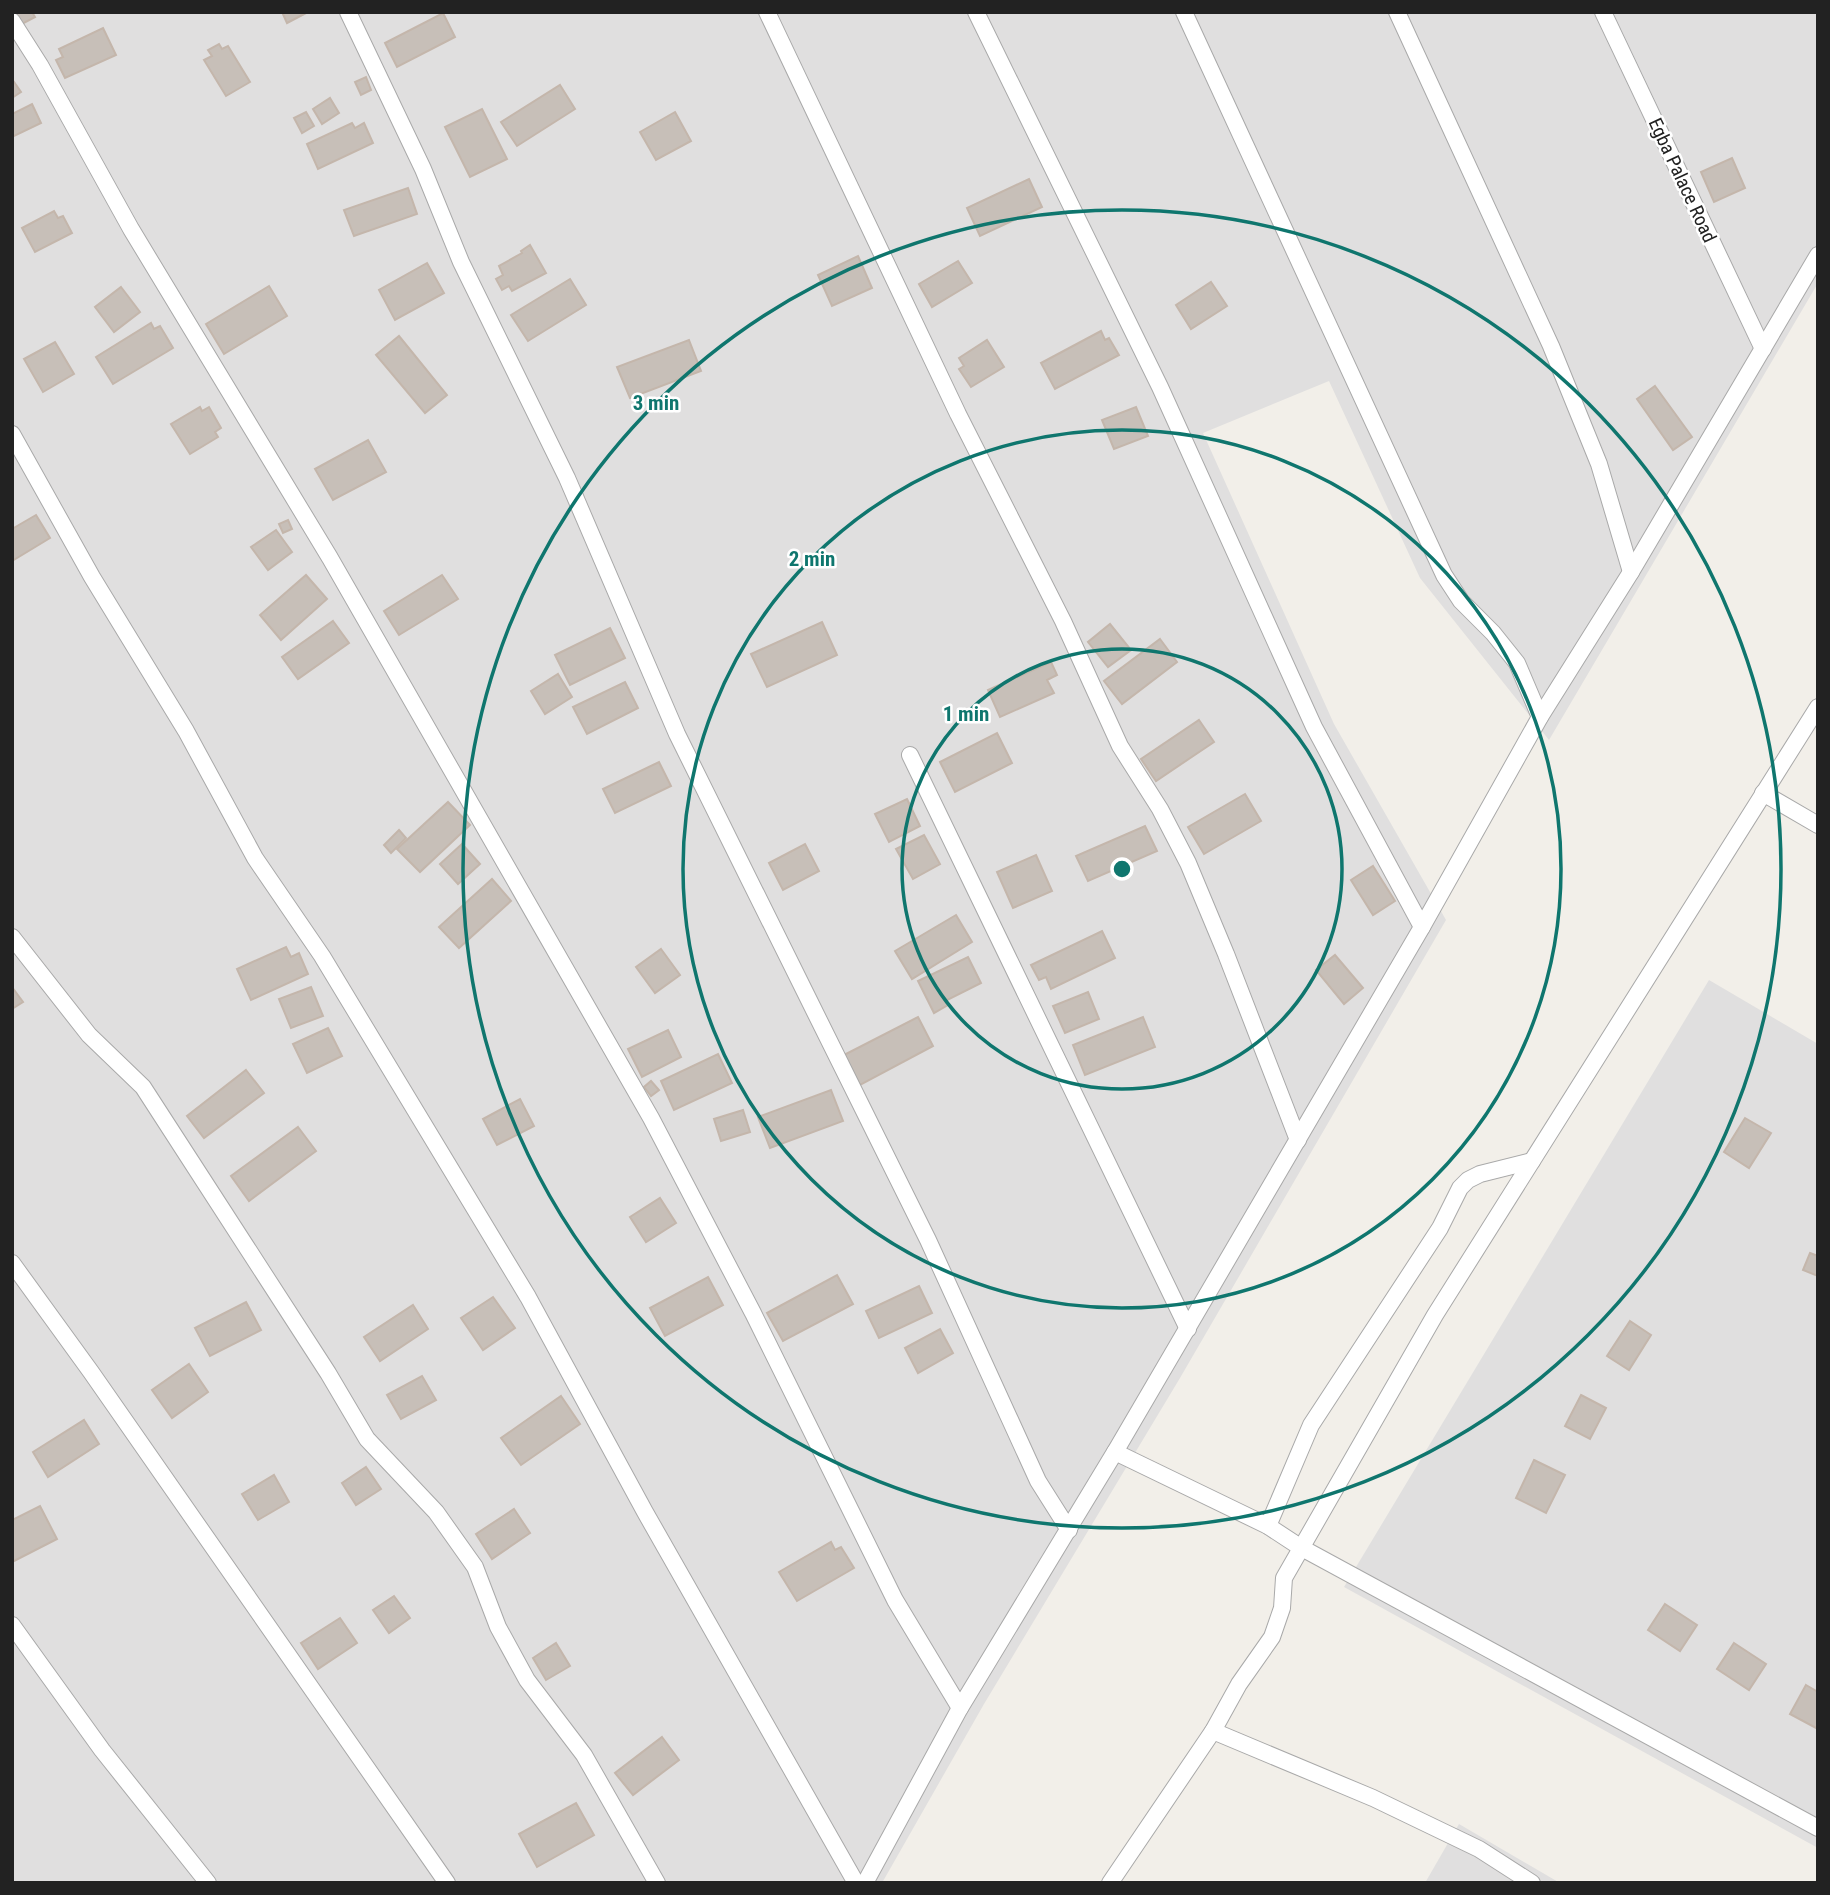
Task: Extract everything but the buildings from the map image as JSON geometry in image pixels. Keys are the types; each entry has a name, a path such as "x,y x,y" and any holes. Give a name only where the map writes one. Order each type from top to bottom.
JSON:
{"street":[{"path":"348,12 423,169 461,262 567,478 677,734 928,1240 1038,1480 1069,1530"},
{"path":"767,12 958,414 1063,621 1120,746 1160,809 1188,863 1298,1140"},
{"path":"976,12 1160,387 1314,727 1422,928"},
{"path":"1184,12 1444,575 1461,601 1493,633 1517,663 1540,717"},
{"path":"1397,12 1551,346 1599,464 1631,572"},
{"name":"Egba Palace Road","path":"1603,12 1762,349"},
{"path":"12,22 40,65 131,229 330,558 651,1118 753,1312 895,1600 960,1708"},
{"path":"865,1883 960,1708 1188,1329 1422,928 1540,717 1631,572 1818,255"},
{"path":"12,434 92,577 186,731 255,858 322,956 528,1297 645,1512 856,1883"},
{"path":"1110,1883 1213,1731 1239,1684 1272,1637 1282,1608 1284,1578 1435,1315 1818,707"},
{"path":"910,755 1188,1329"},
{"path":"1763,793 1818,825"},
{"path":"12,937 89,1035 143,1087 321,1361 367,1439 436,1512 475,1567 498,1627 527,1680 584,1755 657,1883"},
{"path":"1268,1526 1311,1425 1440,1228 1460,1188 1480,1174 1532,1161"},
{"path":"12,1263 447,1883"},
{"path":"1115,1452 1268,1526 1300,1547 1818,1828"},
{"path":"12,1625 102,1750 208,1883"},
{"path":"1213,1731 1385,1804 1479,1849 1532,1883"}],"shaded area":[{"path":"12,12 1818,12 1818,283 1549,740 1420,578 1329,381 1203,433 1334,724 1446,920 1180,1378 984,1704 882,1883 12,1883"},
{"path":"1709,980 1818,1044 1818,1848 1344,1587"},
{"path":"1459,1824 1560,1883 1425,1883"}]}
